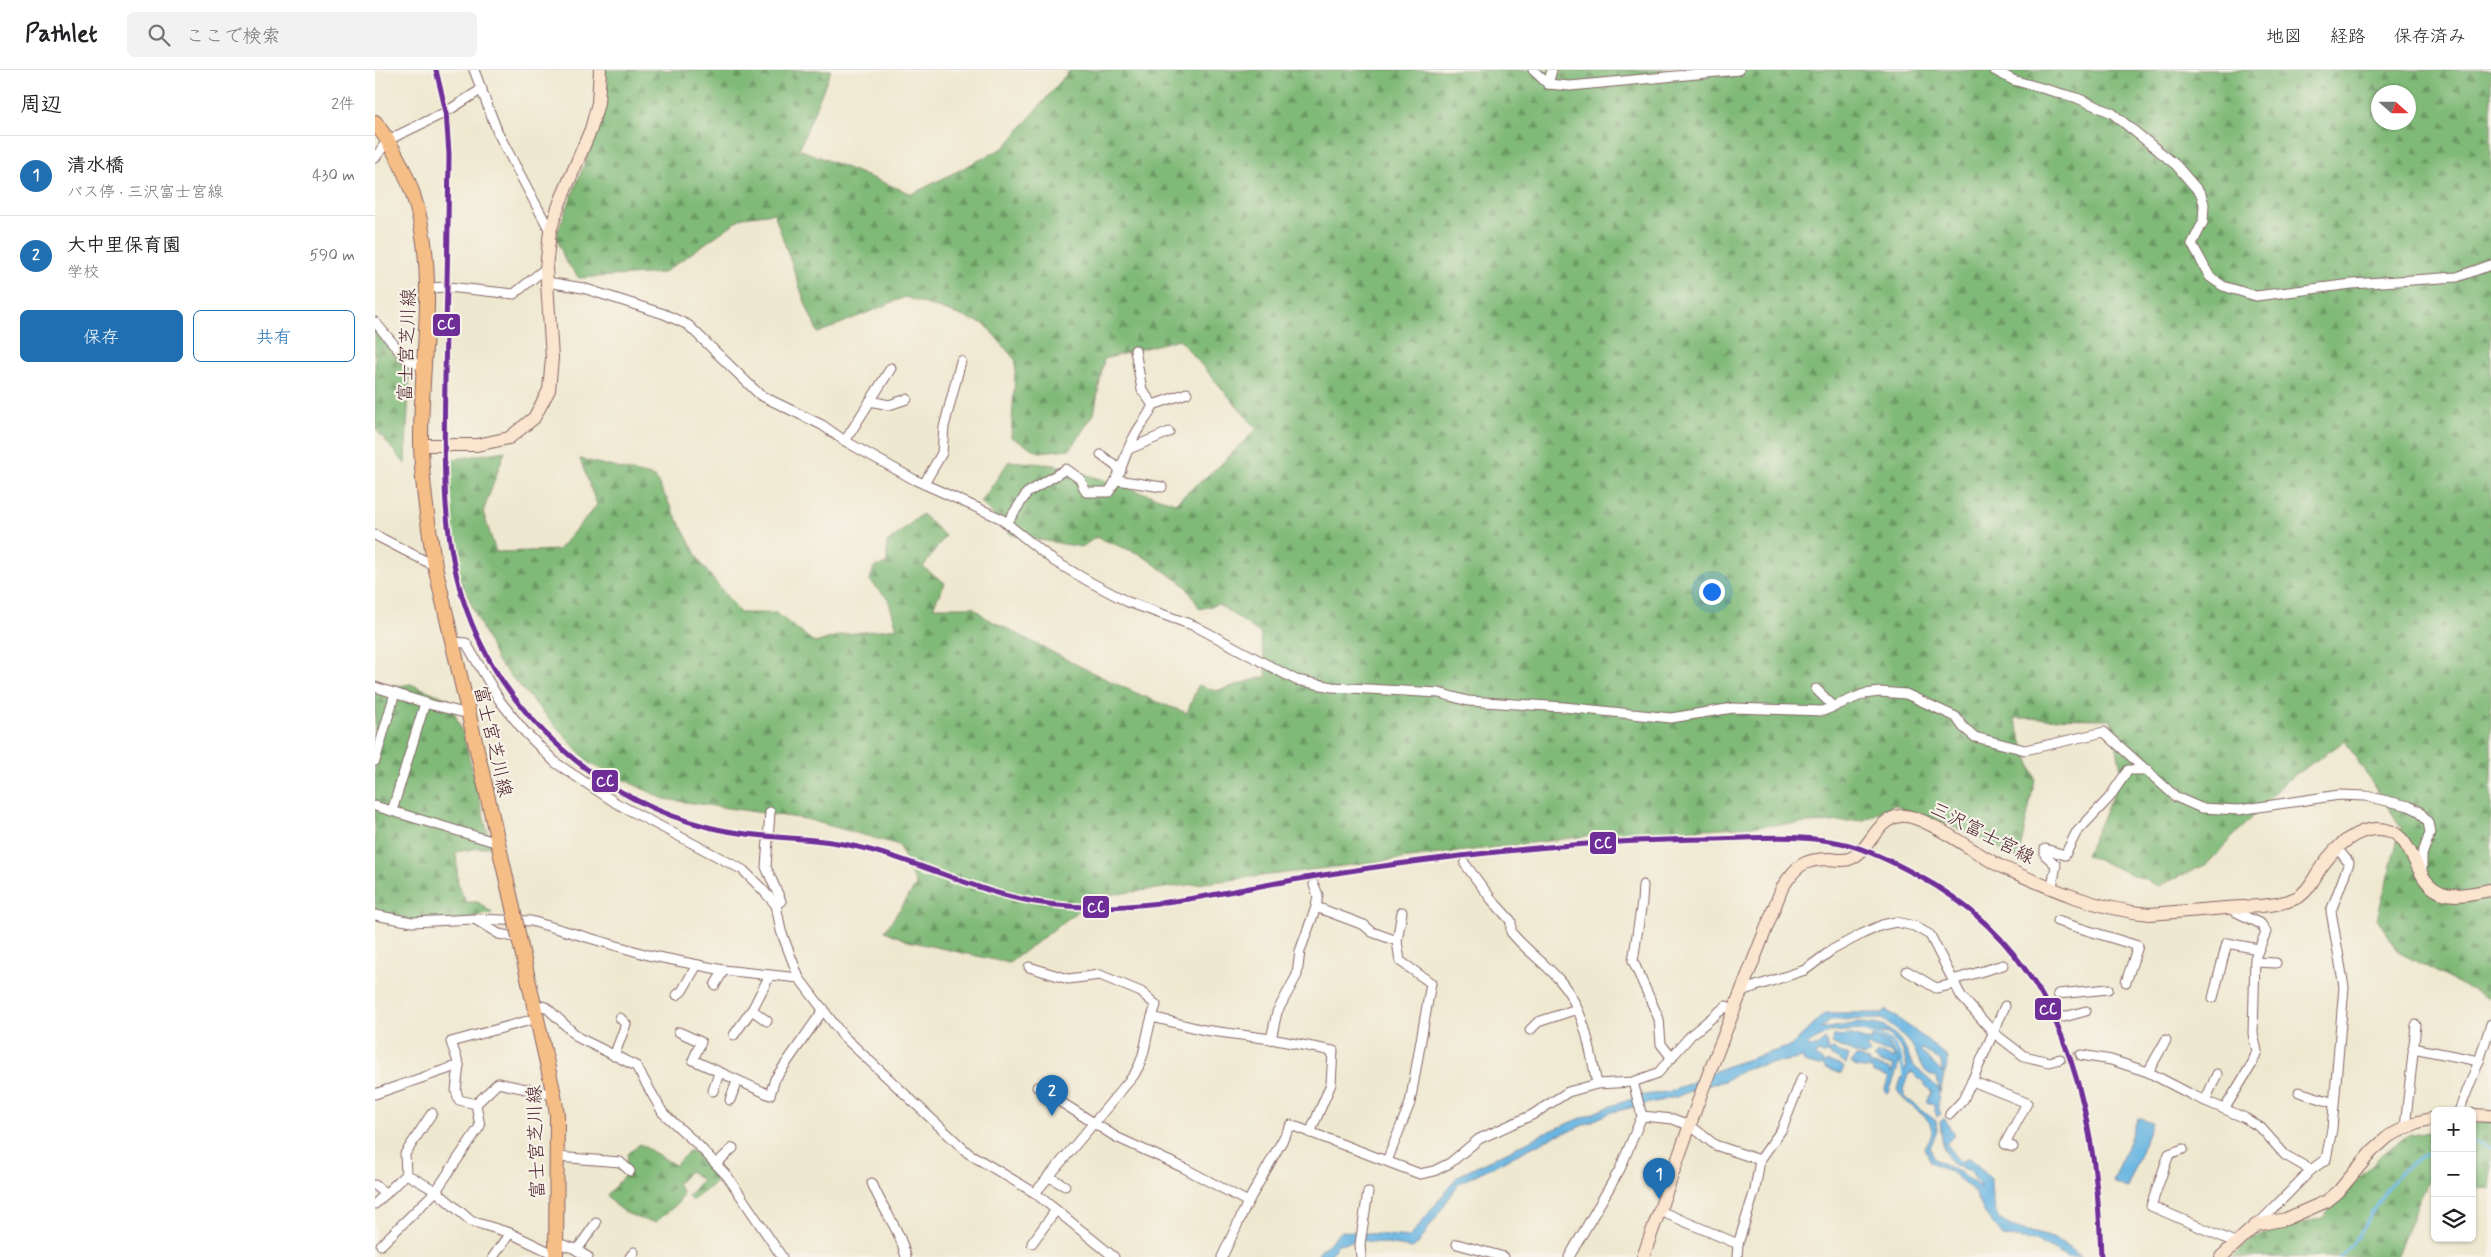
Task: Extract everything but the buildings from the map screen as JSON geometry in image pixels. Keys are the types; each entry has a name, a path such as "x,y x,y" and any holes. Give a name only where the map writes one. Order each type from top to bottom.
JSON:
{"main road":[{"path":"421,445 477,445 509,438 534,418 549,390 552,358 545,268 550,231 560,202 591,129 598,103 600,70"},
{"name":"富士宮芝川線","path":"375,122 388,140 412,190 421,218 426,244 428,288 421,445 426,513 435,566 554,1095 557,1157 556,1251"},
{"name":"三沢富士宮線","path":"1643,1257 1702,1091 1782,888 1792,872 1800,864 1815,859 1847,860 1854,857 1875,831 1888,820 1902,816 1920,820 2001,866 2091,903 2132,912 2150,914 2272,906 2301,895 2337,848 2352,836 2374,829 2387,829 2398,834 2408,846 2421,876 2434,890 2458,895 2491,890"},
{"path":"2476,1115 2491,1116"},
{"path":"2221,1257 2256,1226 2286,1220 2327,1201 2339,1192 2372,1151 2389,1136 2405,1128 2431,1119"}],"street":[{"path":"474,70 497,133 550,231"},
{"path":"1533,70 1548,84 1570,86 1739,70"},
{"path":"1548,84 1552,70"},
{"path":"1994,70 2013,80 2077,98 2112,113 2177,165 2201,194 2204,204 2203,222 2192,244 2210,278 2223,286 2256,296 2352,284 2457,277 2491,265"},
{"path":"375,158 388,140 447,112 482,89"},
{"path":"428,288 514,294 545,268"},
{"path":"547,282 583,288 663,314 688,325 760,395 821,425 845,441 925,484 1000,518 1054,561 1090,582 1128,602 1195,626 1303,682 1332,687 1439,692 1468,701 1564,707 1671,718 1733,708 1823,711 1864,694 1880,692 1906,694 1956,717 1963,727 1975,737 2025,750 2104,732 2148,770 2176,798 2201,808 2239,810 2339,795 2366,796 2409,806 2419,810 2429,822 2430,833 2422,855 2421,876"},
{"path":"375,322 407,360 425,367"},
{"path":"1135,350 1142,390 1153,405"},
{"path":"925,484 942,453 944,427 961,361"},
{"path":"845,441 891,368"},
{"path":"1007,523 1027,493 1066,469 1080,479 1086,492 1109,492 1117,480 1135,434 1147,419 1153,405 1187,393"},
{"path":"870,402 889,405 907,399"},
{"path":"1129,449 1169,432"},
{"path":"1101,455 1121,470"},
{"path":"1117,480 1162,487"},
{"path":"375,534 435,566"},
{"path":"452,642 466,644 500,701 525,732 556,763 616,802 743,870 775,905 781,931 799,978 843,1036 968,1153 1035,1192 1114,1257"},
{"path":"375,687 425,703 469,714"},
{"path":"1816,689 1834,707"},
{"path":"375,761 395,693"},
{"path":"392,811 425,703"},
{"path":"2052,887 2055,865 2045,856 2045,849 2065,855 2076,833 2109,798 2127,770 2148,770"},
{"path":"375,806 498,842"},
{"path":"770,812 766,867 781,901 775,905"},
{"path":"2256,1226 2311,1170 2327,1159 2344,986 2331,911 2349,863 2337,848"},
{"path":"1465,864 1492,900 1511,921 1511,932 1563,984 1577,1009 1588,1036 1597,1084"},
{"path":"1271,1039 1277,1012 1297,975 1300,951 1316,907 1317,895 1314,885"},
{"path":"1643,885 1633,961 1659,1019 1661,1044 1673,1058"},
{"path":"1316,907 1364,925 1372,932 1397,942"},
{"path":"2225,1108 2252,1064 2257,1051 2253,1034 2255,962 2266,932 2261,924 2228,908"},
{"path":"1387,1161 1410,1103 1431,983 1400,961 1397,942 1402,912"},
{"path":"375,915 412,922 474,919 531,921 648,955 724,970 799,978"},
{"path":"474,919 499,934 519,938"},
{"path":"2057,921 2139,946 2126,982"},
{"path":"1741,991 1805,970 1832,950 1862,934 1882,925 1897,922 1914,926 1930,935 1961,996 1994,1034 2023,1056 2049,1062 2061,1059"},
{"path":"2213,998 2227,943 2259,949"},
{"path":"2255,962 2276,963"},
{"path":"677,995 682,991 697,964"},
{"path":"1907,970 1937,988 2003,965"},
{"path":"1029,966 1068,979 1100,975 1141,992 1156,1005 1146,1036 1143,1060 1134,1075 1035,1192"},
{"path":"715,985 724,970"},
{"path":"734,1036 752,1010 770,975"},
{"path":"2058,994 2108,989"},
{"path":"1222,1257 1248,1202 1291,1125 1420,1174 1434,1171 1450,1163 1479,1139 1524,1119 1568,1092 1597,1084 1633,1082 1658,1073 1691,1035 1715,1012 1726,1006 1734,1009"},
{"path":"1950,1114 1963,1100 2005,1006"},
{"path":"476,1104 459,1100 456,1091 459,1065 451,1042 545,1007 579,1038 636,1066 663,1113 728,1177 780,1256"},
{"path":"679,1032 701,1042 693,1060 770,1095 775,1079 823,1009"},
{"path":"1530,1030 1538,1022 1577,1009"},
{"path":"752,1010 767,1021"},
{"path":"2064,1017 2085,1011"},
{"path":"1152,1017 1204,1030 1271,1039 1333,1051 1331,1084 1310,1133"},
{"path":"615,1056 626,1024 620,1018"},
{"path":"2461,1107 2491,1024"},
{"path":"2405,1128 2416,1025"},
{"path":"2148,1072 2166,1040"},
{"path":"2413,1048 2479,1061"},
{"path":"2081,1055 2111,1060 2148,1072 2225,1108 2261,1128 2285,1155 2311,1170"},
{"path":"375,1094 459,1065"},
{"path":"713,1091 719,1073"},
{"path":"2205,1100 2217,1074"},
{"path":"1737,1257 1755,1190 1760,1160 1782,1129 1802,1078"},
{"path":"730,1100 737,1081"},
{"path":"1972,1081 2027,1103 2005,1144 2013,1147"},
{"path":"1569,1257 1620,1170 1642,1112 1633,1082"},
{"path":"476,1104 498,1083 554,1095"},
{"path":"1037,1087 1116,1138 1185,1168 1248,1202"},
{"path":"2299,1092 2334,1103"},
{"path":"381,1246 436,1191 480,1126 476,1104"},
{"path":"1642,1112 1673,1119 1691,1126 1715,1145 1760,1160"},
{"path":"375,1204 406,1174 405,1154 432,1113"},
{"path":"716,1164 733,1148"},
{"path":"2183,1150 2169,1154 2151,1206 2237,1242"},
{"path":"557,1157 620,1162 630,1171"},
{"path":"406,1174 436,1191 471,1220 556,1251 577,1250 588,1257"},
{"path":"1048,1176 1065,1186"},
{"path":"872,1183 877,1197 897,1230 906,1257"},
{"path":"375,1185 386,1194"},
{"path":"1361,1257 1360,1244 1369,1192"},
{"path":"1032,1244 1056,1210"},
{"path":"1660,1211 1739,1244"},
{"path":"577,1250 596,1223"},
{"path":"493,1257 510,1233"},
{"path":"1457,1244 1505,1257"}],"green space":[{"path":"605,70 831,70 799,149 912,194 1005,147 1070,70 2491,70 2491,998 2487,998 2398,952 2377,918 2401,827 2345,741 2287,780 2207,864 2159,886 2086,855 2122,774 2111,719 2014,718 2035,779 2018,859 1970,833 1894,805 1864,820 1596,835 1098,896 1009,963 908,941 885,931 916,885 899,845 806,819 664,799 589,763 497,661 458,575 449,512 448,460 505,451 483,512 496,552 558,550 597,505 580,459 655,477 701,564 740,613 776,613 815,643 840,635 897,628 888,599 870,581 874,567 887,564 887,543 922,514 945,536 923,567 945,583 933,607 973,607 986,618 1085,669 1135,693 1187,713 1198,685 1216,691 1267,676 1260,633 1218,604 1200,609 1186,586 1140,554 1096,537 1082,547 1011,535 981,502 1009,461 1056,465 1175,503 1218,467 1257,429 1179,339 1104,359 1094,414 1070,449 1039,452 1011,437 1016,361 985,324 905,297 818,333 806,305 774,213 743,217 663,273 579,278 565,260 556,236 603,116 608,83"},
{"path":"375,331 410,374 405,464 375,428"},
{"path":"410,684 449,699 464,737 491,846 456,852 458,885 466,902 478,902 492,913 463,919 419,924 375,918 375,690"},
{"path":"2491,1121 2491,1189 2476,1187 2476,1123"},
{"path":"2431,1132 2431,1179 2428,1179 2396,1257 2232,1257 2252,1238 2322,1218 2382,1154 2407,1136"},
{"path":"640,1144 675,1165 690,1150 711,1167 714,1172 715,1183 692,1201 688,1196 702,1180 689,1171 677,1184 683,1193 678,1203 656,1222 628,1214 607,1195 625,1175 628,1154"}],"water":[{"path":"1885,1009 1948,1058 1945,1074 1942,1072 1941,1061 1922,1049 1920,1050 1944,1075 1940,1093 1937,1077 1926,1072 1910,1043 1882,1019 1829,1020 1821,1029 1860,1023 1883,1025 1902,1041 1912,1064 1939,1089 1938,1106 1941,1114 1937,1117 1933,1104 1926,1102 1932,1092 1912,1072 1908,1075 1903,1090 1905,1097 1936,1121 1937,1131 1930,1148 1934,1159 1963,1174 1981,1188 1971,1171 1951,1163 1943,1147 1940,1122 1944,1118 1954,1135 1946,1144 1960,1162 1969,1157 1991,1179 1992,1196 1999,1218 2006,1224 2056,1240 2082,1257 2067,1257 2036,1241 2003,1236 1984,1212 1975,1192 1951,1172 1930,1162 1925,1147 1931,1137 1931,1128 1928,1121 1901,1097 1897,1089 1907,1066 1902,1049 1888,1034 1865,1030 1829,1032 1808,1044 1809,1047 1817,1046 1825,1039 1828,1051 1833,1049 1849,1056 1846,1064 1827,1053 1819,1052 1814,1055 1825,1063 1828,1061 1844,1067 1841,1074 1825,1068 1824,1065 1819,1066 1804,1062 1803,1058 1747,1068 1724,1081 1698,1088 1676,1097 1612,1112 1557,1135 1459,1183 1418,1244 1412,1248 1361,1240 1338,1244 1329,1257 1317,1257 1321,1250 1342,1231 1410,1237 1458,1176 1543,1134 1608,1107 1644,1095 1672,1091 1727,1066 1791,1046 1825,1013 1883,1013"},
{"path":"1852,1035 1870,1041 1873,1036 1886,1042 1895,1052 1900,1061 1889,1093 1886,1093 1885,1089 1889,1077 1873,1073 1872,1069 1856,1067 1851,1063 1856,1056 1869,1061 1871,1065 1889,1068 1891,1073 1894,1065 1881,1063 1874,1058 1876,1054 1881,1053 1895,1059 1892,1053 1869,1045 1866,1047 1870,1053 1865,1057 1831,1043 1834,1036"},
{"path":"2138,1118 2152,1123 2127,1188 2113,1182"}],"waterway":[{"path":"1859,1029 1879,1035 1892,1044 1900,1057 1904,1077"},
{"path":"2476,1142 2491,1148"},
{"path":"2339,1257 2355,1240 2384,1192 2395,1178 2411,1164 2431,1152"}],"tunnel":[{"path":"2060,1059 2081,1055"}],"transit line":[{"name":"CC","path":"436,70 446,112 449,154 444,467 448,525 458,583 467,611 484,649 505,685 531,718 561,748 594,774 630,797 668,814 708,827 738,833 831,842 853,846 895,857 1011,897 1038,903 1080,907 1134,906 1160,903 1366,868 1464,855 1563,846 1613,842 1781,837 1815,839 1849,845 1884,858 1917,875 1967,907 2007,946 2038,989 2062,1038 2080,1089 2091,1144 2098,1200 2101,1257"}],"place":[{"name":"大中里保育園","path":"1052,1116"},
{"name":"清水橋","path":"1659,1199"}]}
